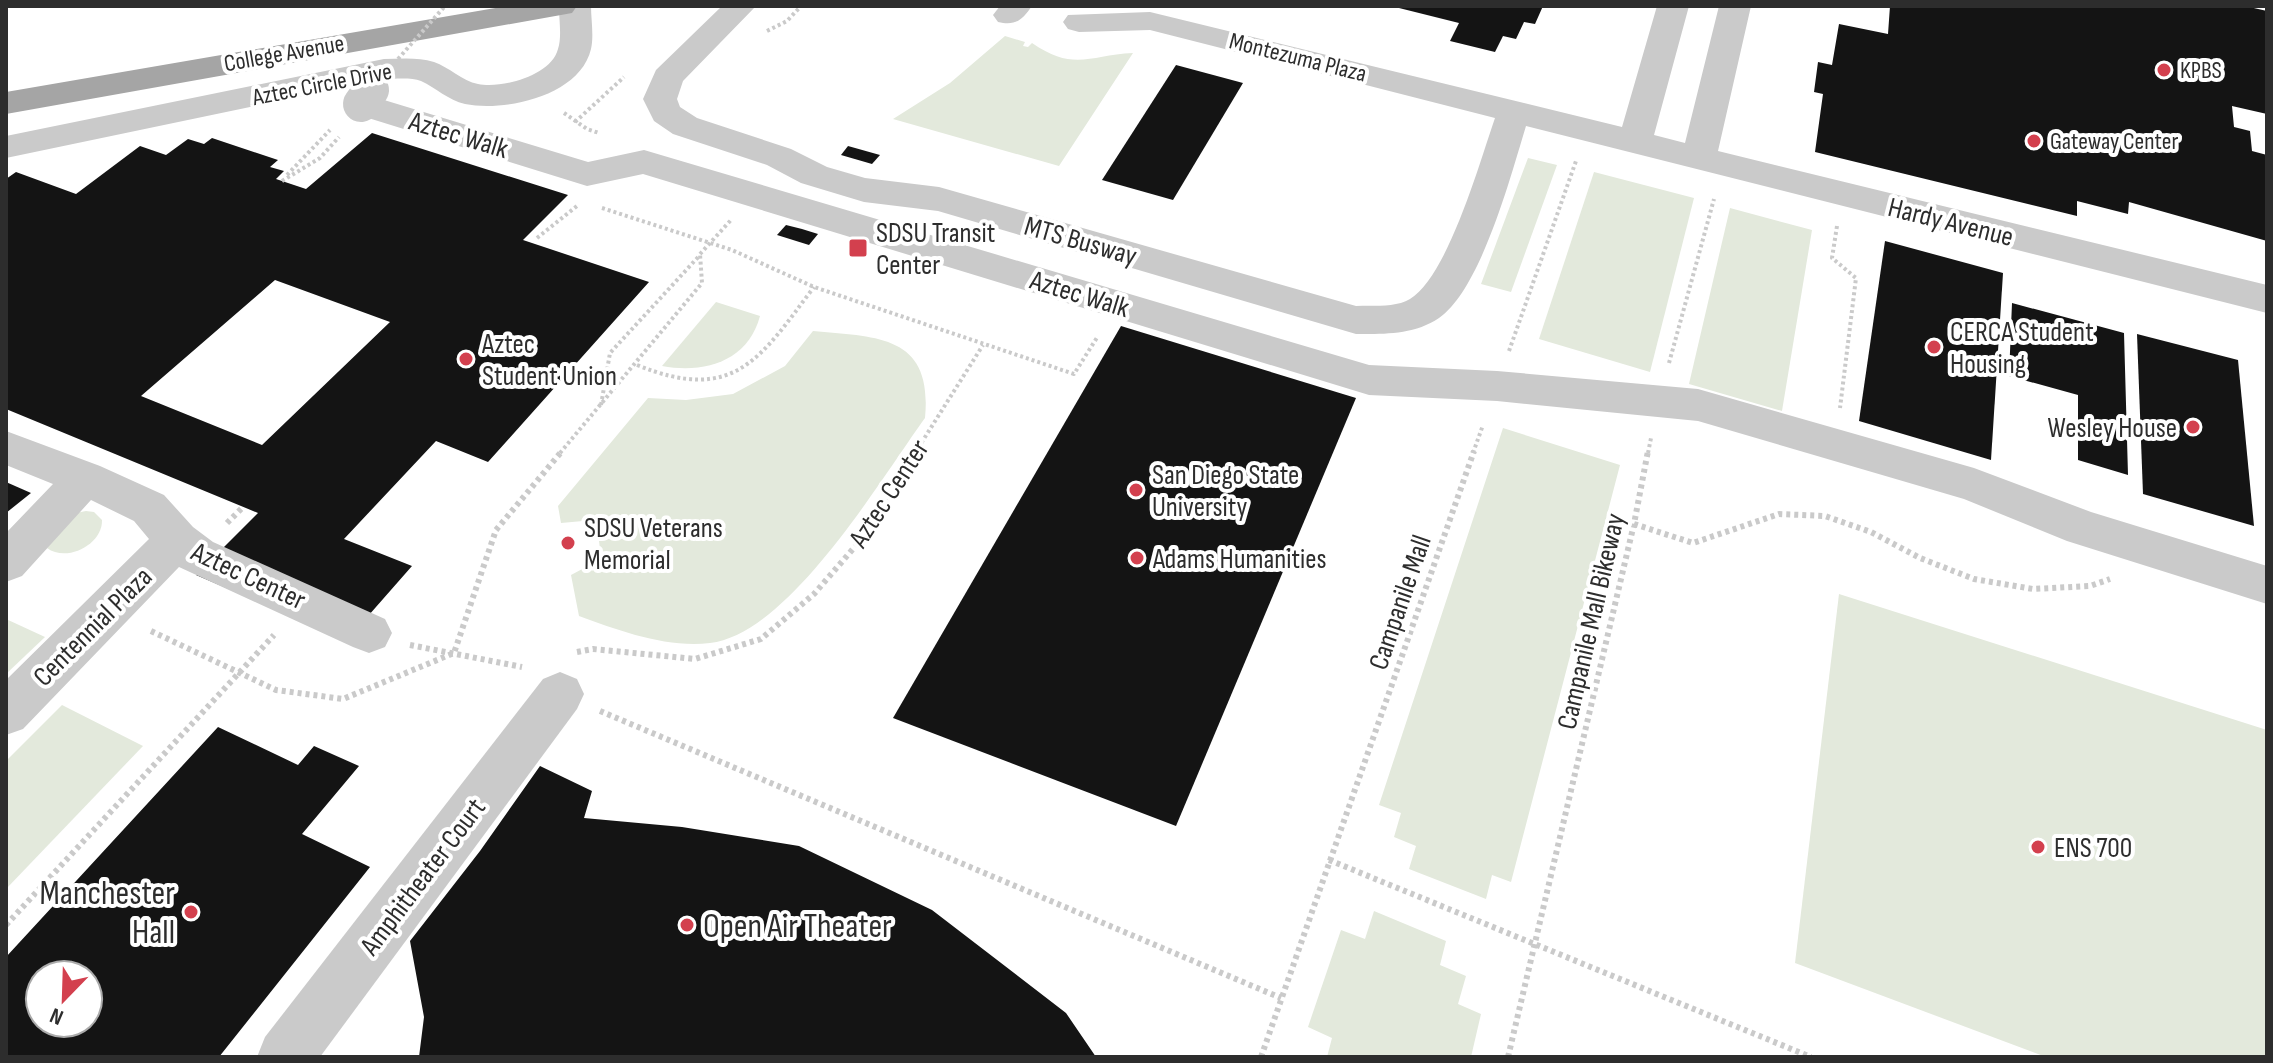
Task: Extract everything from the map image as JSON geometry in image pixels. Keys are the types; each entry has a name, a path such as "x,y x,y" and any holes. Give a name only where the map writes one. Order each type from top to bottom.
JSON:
{"main road":[{"name":"College Avenue","path":"6,73 395,6"},
{"name":"College Avenue","path":"6,103 561,6"}],"street":[{"name":"Aztec Circle Drive","path":"6,147 384,69 425,70 467,94 509,94 544,82 570,60 575,48 575,6"},
{"name":"MTS Busway","path":"740,6 668,77 660,99 666,113 685,126 779,157 814,175 864,190 939,199 1356,320 1399,319 1424,309 1446,290 1484,203 1514,111"},
{"path":"1635,141 1673,6"},
{"path":"1699,157 1735,6"},
{"name":"Montezuma Plaza","path":"1079,22 1150,21 1322,63 1401,98 1514,111 1635,141"},
{"path":"1303,96 1322,63"},
{"name":"Aztec Walk","path":"371,90 361,104 587,174 644,162 1369,380 1497,386 1698,405 1974,485 2083,528 2267,585"},
{"name":"Hardy Avenue","path":"1635,141 2267,299"},
{"name":"Aztec Center","path":"6,448 85,478 149,508 177,540 197,555 384,638"},
{"path":"6,563 85,478"},
{"name":"Centennial Plaza","path":"6,713 177,540"},
{"name":"Amphitheater Court","path":"285,1057 552,670"}],"path":[{"name":"Aztec Walk","path":"371,90 445,6"},
{"path":"575,122 628,73"},
{"path":"317,145 282,181 320,158 329,147"},
{"name":"Campanile Mall","path":"1261,1057 1577,160"},
{"name":"Campanile Mall Bikeway","path":"1508,1057 1634,524 1658,403 1715,195"},
{"path":"537,238 584,200"},
{"path":"621,216 732,250 814,287 1074,374 1094,342"},
{"path":"600,407 610,353 731,220"},
{"path":"1836,445 1856,278 1832,258 1837,226"},
{"path":"107,611 242,671 276,690 343,699 454,653 496,530 637,365 702,283 700,254"},
{"path":"637,365 678,379 722,377 758,359 814,287"},
{"name":"Aztec Center","path":"517,664 552,670 593,649 695,659 761,639 814,594 859,542 983,345"},
{"path":"1634,524 1693,543 1779,514 1825,516 1871,532 1920,558 1974,579 2033,589 2090,586 2128,573 2148,548"},
{"name":"Aztec Center","path":"384,638 552,670 1281,998"},
{"path":"6,925 242,671"},
{"path":"1329,860 1811,1057"}],"shaded area":[{"path":"1005,36 1025,42 1023,46 1028,47 1032,43 1059,57 1071,59 1133,53 1059,166 893,119 950,83"},
{"path":"1528,158 1557,165 1511,292 1481,284"},
{"path":"1594,172 1694,198 1650,372 1539,339"},
{"path":"1730,208 1812,230 1782,411 1689,384"},
{"path":"716,302 760,316 746,344 735,354 709,366 662,366"},
{"path":"813,331 859,335 896,346 910,356 920,370 925,391 925,418 830,550 771,613 740,633 710,643 660,641 579,616 571,575 586,567 600,549 598,533 583,521 561,523 558,506 648,398 686,400 733,394 785,366"},
{"path":"1503,428 1620,465 1511,882 1492,875 1486,899 1409,869 1416,846 1394,837 1401,813 1379,805"},
{"path":"94,512 102,520 97,537 73,552 55,552 47,548 76,513"},
{"name":"ENS 700","path":"1839,594 2267,730 2267,1057 2046,1057 1795,963"},
{"path":"6,619 45,637 6,674"},
{"path":"62,705 143,746 6,889 6,761"},
{"path":"1374,911 1446,941 1440,965 1466,976 1458,1004 1481,1014 1471,1057 1327,1057 1332,1038 1308,1027 1341,930 1365,939"}],"building":[{"path":"1391,6 1543,6 1535,24 1524,22 1516,39 1503,36 1495,52 1450,41 1459,23"},
{"name":"Gateway Center","path":"1890,6 2245,6 2267,11 2267,114 2232,106 2234,127 2250,131 2252,151 2267,155 2267,241 2129,202 2128,214 2077,201 2077,216 1815,152 1823,94 1814,92 1818,62 1832,65 1839,24 1888,34"},
{"path":"1176,65 1243,83 1173,200 1102,180"},
{"name":"Aztec Student Union","path":"372,133 568,195 523,240 649,282 488,462 436,441 344,539 412,566 347,640 196,575 258,513 6,409 6,179 16,172 76,194 140,146 166,155 188,139 204,144 212,138 278,160 270,167 284,171 276,179 306,189","holes":["275,280 390,322 262,445 141,396"]},
{"path":"848,146 880,155 872,164 841,155"},
{"path":"786,225 818,234 809,245 777,235"},
{"name":"CERCA Student Housing","path":"1885,241 2003,273 1991,460 1859,421"},
{"path":"2012,303 2124,333 2128,475 2078,460 2078,395 2009,376"},
{"name":"Adams Humanities","path":"1121,326 1356,398 1176,826 893,718"},
{"name":"Wesley House","path":"2137,334 2238,360 2254,526 2143,494"},
{"path":"6,482 31,493 6,513"},
{"name":"Manchester Hall","path":"218,727 298,765 314,746 359,766 302,834 370,867 219,1057 6,1057 6,957"},
{"name":"Open Air Theater","path":"540,766 592,791 584,818 682,827 799,846 932,910 1066,1013 1096,1057 419,1057 424,1017 410,941 480,851"}],"place":[{"name":"KPBS","path":"2164,70"},
{"name":"Gateway Center","path":"2034,141"},
{"name":"SDSU Transit Center","path":"858,248"},
{"name":"CERCA Student Housing","path":"1934,347"},
{"name":"Aztec Student Union","path":"466,359"},
{"name":"Wesley House","path":"2193,427"},
{"name":"San Diego State University","path":"1136,490"},
{"name":"SDSU Veterans Memorial","path":"568,543"},
{"name":"Adams Humanities","path":"1137,558"},
{"name":"ENS 700","path":"2038,847"},
{"name":"Manchester Hall","path":"191,912"},
{"name":"Open Air Theater","path":"687,925"}]}
